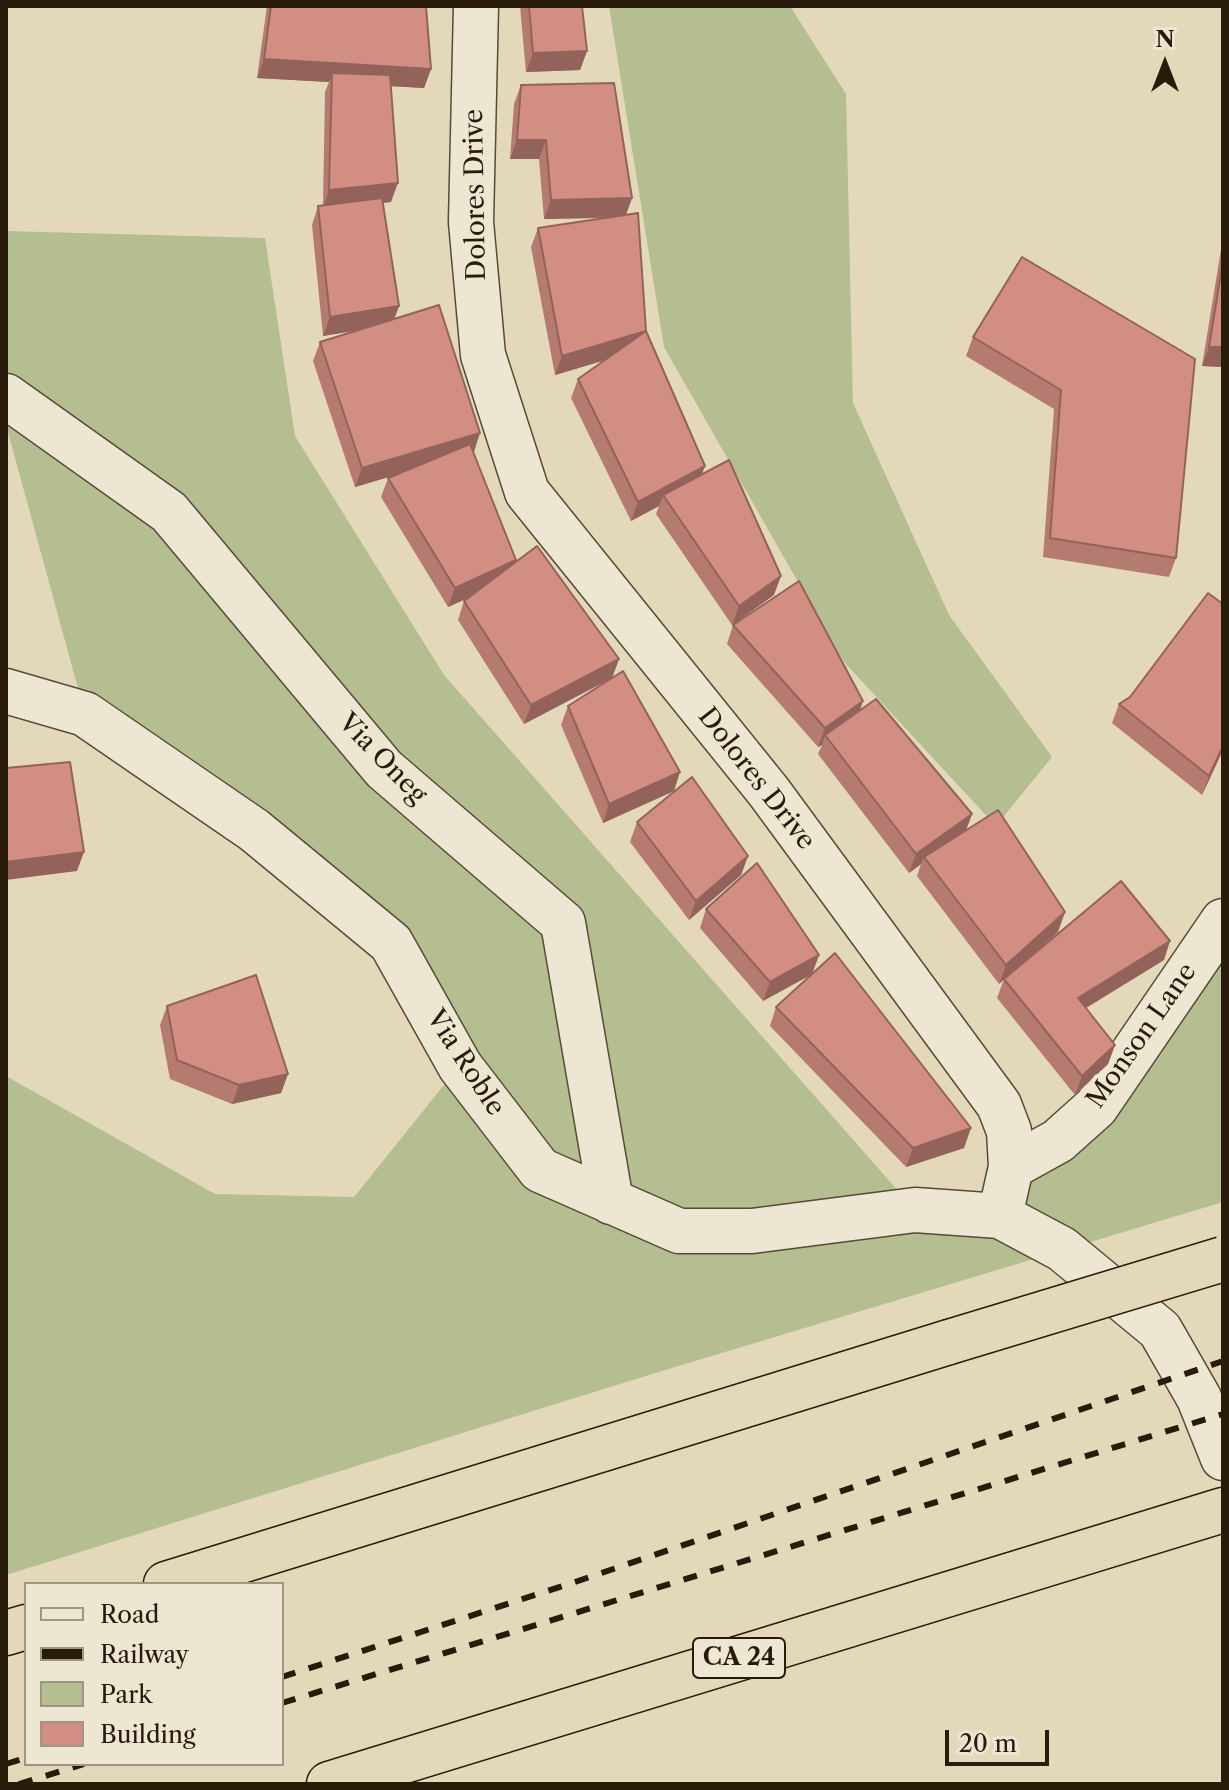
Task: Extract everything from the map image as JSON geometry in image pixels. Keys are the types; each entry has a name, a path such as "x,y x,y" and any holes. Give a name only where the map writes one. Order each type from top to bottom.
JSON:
{"highway":[{"path":"172,1582 1223,1259"},
{"name":"CA 24","path":"329,1784 1223,1510"}],"street":[{"name":"Dolores Drive","path":"476,6 471,222 483,355 527,492 769,792 999,1105 1009,1131 1011,1167 1000,1216"},
{"name":"Via Oneg","path":"6,396 169,512 384,769 563,923 611,1202"},
{"name":"Via Roble","path":"6,691 85,714 254,830 391,943 460,1066 540,1170 679,1231 752,1231 915,1210 1000,1216"},
{"name":"Monson Lane","path":"1011,1167 1058,1141 1096,1107 1223,921"},
{"path":"1000,1216 1062,1249 1160,1330 1211,1394 1223,1458"}],"green space":[{"path":"609,6 790,6 846,94 853,403 949,615 1052,757 996,826 843,661 664,347"},
{"path":"6,231 265,238 295,436 444,675 915,1210 1003,1205 1096,1107 1223,910 1223,1202 652,1374 6,1575 6,1076 215,1194 354,1197 460,1065 391,943 85,714 6,425"}],"building":[{"path":"271,6 426,6 431,69 264,59"},
{"path":"529,6 582,6 587,51 533,53"},
{"path":"332,73 390,75 398,183 329,190"},
{"path":"614,83 632,198 551,200 546,140 517,140 521,85"},
{"path":"382,198 399,306 330,317 318,206"},
{"path":"638,213 646,331 562,356 538,228"},
{"path":"1022,257 1195,359 1176,558 1050,538 1061,390 973,337"},
{"path":"1223,260 1223,347 1209,347"},
{"path":"439,305 480,433 362,468 320,342"},
{"path":"646,331 705,466 638,502 578,379"},
{"path":"470,444 516,560 455,588 388,478"},
{"path":"729,460 781,576 739,606 663,495"},
{"path":"537,546 619,659 531,705 464,601"},
{"path":"799,581 863,701 825,728 733,625"},
{"path":"1208,593 1223,604 1223,746 1209,776 1119,704 1130,697"},
{"path":"623,671 680,772 609,804 568,706"},
{"path":"876,699 972,814 916,854 825,735"},
{"path":"70,762 84,852 6,862 6,768"},
{"path":"692,777 748,856 696,901 637,822"},
{"path":"998,810 1065,912 1006,965 924,857"},
{"path":"757,863 819,955 770,982 706,909"},
{"path":"1121,881 1170,941 1078,998 1115,1045 1082,1076 1004,979"},
{"path":"835,953 971,1128 913,1148 776,1007"},
{"path":"256,975 288,1074 239,1085 177,1060 167,1006"}],"railway":[{"path":"284,1676 578,1581 1223,1361"},
{"path":"284,1702 1223,1414"},
{"path":"6,1764 24,1759"},
{"path":"19,1784 78,1766"}]}
